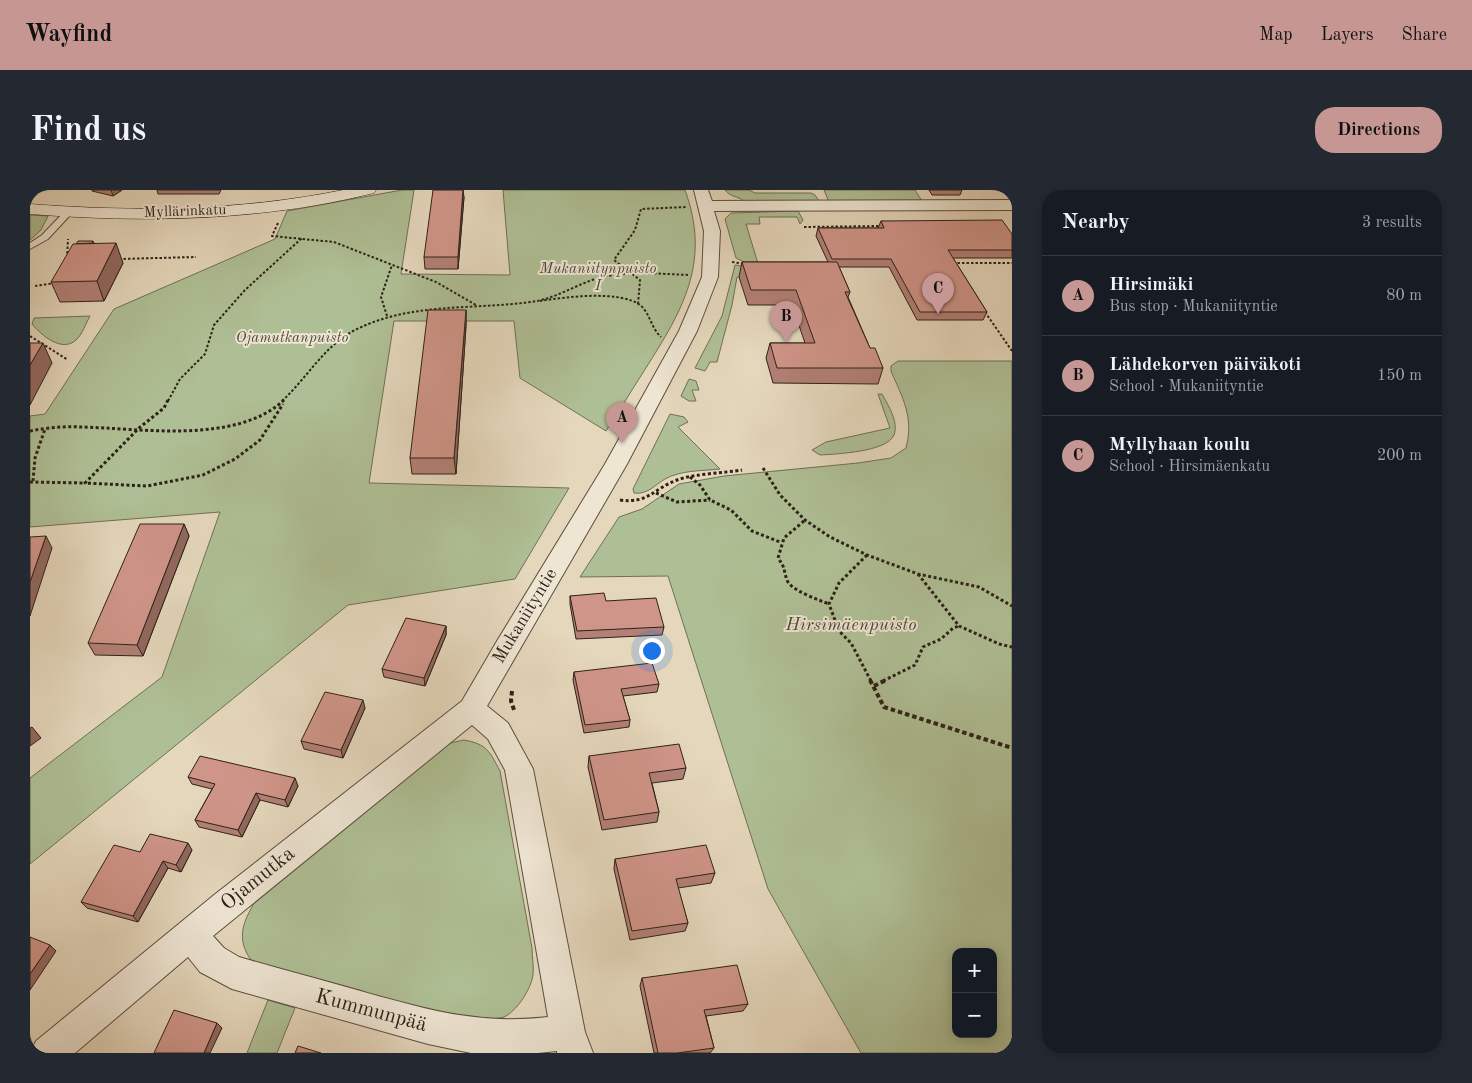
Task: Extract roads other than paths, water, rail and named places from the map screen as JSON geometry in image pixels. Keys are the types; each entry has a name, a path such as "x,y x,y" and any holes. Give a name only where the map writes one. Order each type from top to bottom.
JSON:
{"street":[{"name":"Myllärinkatu","path":"30,209 136,214 234,210 286,205 368,190"},
{"path":"1002,190 1012,203"},
{"path":"698,201 1012,203"},
{"name":"Mukaniityntie","path":"472,709 660,386 688,331 710,277 712,261 712,231 698,201"},
{"path":"472,709 498,731 519,769 572,1042"},
{"name":"Ojamutka","path":"48,1053 190,935 472,709"},
{"name":"Kummunpää","path":"190,935 212,960 232,972 428,1027 473,1036 572,1042"}],"lane":[{"path":"30,247 44,237 69,212"}],"place":[{"name":"Myllyhaan koulu","path":"938,314"},
{"name":"Lähdekorven päiväkoti","path":"786,342"},
{"name":"Hirsimäki","path":"622,443"}],"park label":[{"name":"Mukaniitynpuisto I","path":"598,278"},
{"name":"Ojamutkanpuisto","path":"292,338"},
{"name":"Hirsimäenpuisto","path":"851,625"}]}
